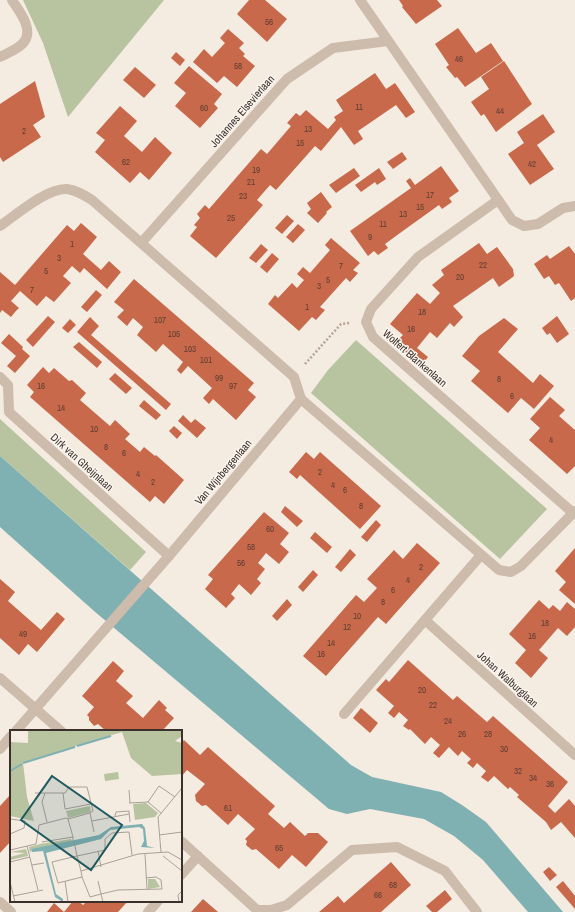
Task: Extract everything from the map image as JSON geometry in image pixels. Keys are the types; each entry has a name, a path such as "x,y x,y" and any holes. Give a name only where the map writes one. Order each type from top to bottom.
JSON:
{"street":[{"path":"0,57 23,43 27,35 25,22 12,0"},
{"path":"360,0 512,220 524,226 538,224 563,208 575,206"},
{"name":"Johannes Elsevierlaan","path":"142,242 287,79 333,48 388,41"},
{"path":"0,226 52,190 67,189 79,192 92,200 142,242 294,377 301,399 499,570 511,572 522,566 574,512"},
{"path":"366,322 371,309 418,257 498,200"},
{"name":"Wolfert Blankenlaan","path":"366,322 373,337 574,512"},
{"name":"Dirk van Gheijnlaan","path":"0,377 8,385 9,412 169,556"},
{"name":"Van Wijnbergenlaan","path":"17,730 169,556 301,399"},
{"path":"344,714 481,555"},
{"name":"Johan Walburglaan","path":"425,620 575,755"},
{"path":"0,678 60,730"},
{"path":"0,749 10,737"},
{"path":"182,842 257,910 271,910 287,905 352,850 397,847 445,871 478,912"},
{"path":"182,874 198,856"},
{"path":"0,902 11,912"},
{"path":"148,912 157,902"}],"path":[{"path":"294,377 341,324 366,322"}],"green space":[{"path":"23,0 164,0 68,117 43,43"},
{"path":"356,340 547,509 500,559 311,393 328,370"},
{"path":"0,419 146,552 130,570 0,456"}],"water":[{"path":"0,456 351,765 372,777 441,792 486,822 563,912 528,912 483,860 454,836 424,819 370,809 347,814 329,809 94,611 0,527"}],"building":[{"path":"249,0 265,0 287,19 267,42 237,14"},
{"path":"399,0 437,0 442,6 416,24 402,7 403,6"},
{"path":"458,28 476,53 491,43 503,61 465,87 446,67 449,65 435,44"},
{"path":"228,29 244,43 239,48 245,54 243,56 255,66 237,87 224,76 217,83 193,62 204,49 212,57 225,43 220,38"},
{"path":"176,52 185,60 180,66 171,58"},
{"path":"504,61 532,104 496,132 484,114 481,116 471,102 489,89 481,77"},
{"path":"189,66 222,94 214,104 218,108 200,128 175,106 186,93 174,83"},
{"path":"135,67 156,85 144,98 123,80"},
{"path":"375,73 386,89 395,83 415,112 406,118 396,105 358,131 363,139 354,145 341,127 321,151 315,146 276,190 270,185 257,200 263,205 216,258 190,236 197,227 194,225 200,218 197,214 205,205 209,209 261,149 267,154 291,126 287,123 296,113 300,116 306,110 328,129 336,120 334,117 343,111 336,100"},
{"path":"35,81 45,117 33,125 41,137 3,162 0,157 0,104"},
{"path":"120,106 137,121 124,136 142,152 155,137 172,153 149,180 140,172 130,183 95,152 105,140 96,133"},
{"path":"543,114 555,132 537,145 554,169 530,185 508,154 524,143 517,132"},
{"path":"402,152 407,159 393,169 387,162"},
{"path":"441,166 459,191 449,198 452,202 442,209 439,205 385,244 388,248 378,255 374,251 368,256 350,231 411,188 406,181 410,178 415,185"},
{"path":"354,168 360,176 336,193 329,185"},
{"path":"379,168 386,179 377,185 375,182 361,192 355,185"},
{"path":"321,192 332,207 326,212 327,213 318,223 307,213 311,209 307,203"},
{"path":"287,215 294,221 282,234 275,228"},
{"path":"81,223 97,237 83,254 101,270 109,261 121,272 107,289 84,268 80,273 72,266 63,276 71,283 54,302 46,296 37,306 20,291 11,301 19,308 11,317 2,310 0,313 0,272 15,285 67,225 74,231"},
{"path":"298,224 305,230 293,243 286,237"},
{"path":"331,238 360,263 353,270 358,273 350,282 346,278 320,307 325,310 316,320 312,317 299,331 268,304 275,295 278,298 292,283 297,288 304,280 297,274 303,267 310,273 330,250 325,245"},
{"path":"479,243 487,254 497,247 513,269 514,276 499,287 493,278 453,306 463,317 454,327 450,323 437,338 430,332 417,348 428,357 421,366 395,343 403,335 390,324 417,293 430,304 440,293 432,285 444,275 441,270"},
{"path":"261,244 268,250 256,263 249,258"},
{"path":"569,246 575,254 575,298 571,301 559,283 555,285 549,276 544,279 534,264 547,255 550,259"},
{"path":"272,253 279,259 267,273 260,267"},
{"path":"134,279 254,383 248,390 256,397 236,420 213,399 209,404 203,398 212,388 188,366 181,374 177,370 183,362 163,344 156,352 137,335 143,327 133,318 127,326 117,317 124,310 114,302"},
{"path":"96,290 102,295 87,312 81,307"},
{"path":"48,316 55,322 33,347 26,340"},
{"path":"557,316 569,334 557,343 550,333 547,335 542,328"},
{"path":"90,317 99,326 91,335 171,404 166,410 77,332"},
{"path":"504,318 518,329 498,352 533,383 540,374 554,386 534,409 521,398 508,413 471,381 480,371 462,356 479,336"},
{"path":"70,319 76,325 68,333 62,328"},
{"path":"9,334 30,356 15,373 7,366 16,356 1,343"},
{"path":"79,342 102,362 97,368 73,347"},
{"path":"43,367 49,373 54,368 69,381 72,380 86,393 80,400 110,426 115,420 130,434 125,439 140,452 144,447 155,456 156,455 184,480 164,504 155,496 150,502 30,397 34,392 27,385"},
{"path":"115,373 132,388 126,394 109,379"},
{"path":"550,397 565,410 559,416 575,430 575,466 567,474 529,440 540,428 530,419"},
{"path":"144,400 161,415 156,420 139,406"},
{"path":"183,415 191,423 195,419 206,428 197,438 178,421"},
{"path":"174,426 182,433 177,439 169,431"},
{"path":"306,452 314,459 320,452 381,506 360,529 300,475 297,479 289,472"},
{"path":"285,506 303,521 297,527 281,512"},
{"path":"264,512 289,533 280,544 289,552 279,564 266,553 258,563 265,569 257,579 261,583 251,595 239,584 231,594 235,598 226,608 205,589 213,579 208,575"},
{"path":"376,520 381,525 367,542 361,537"},
{"path":"315,532 332,547 327,553 310,538"},
{"path":"417,543 440,563 386,624 378,617 326,676 303,656 356,595 364,602 377,588 367,579 394,550 403,559"},
{"path":"575,548 575,604 559,590 566,582 555,571"},
{"path":"350,549 356,555 341,572 335,567"},
{"path":"313,570 318,575 303,592 298,587"},
{"path":"0,579 15,592 8,601 41,630 57,612 65,619 37,652 28,644 19,655 0,638"},
{"path":"287,599 292,605 277,621 272,616"},
{"path":"539,600 549,609 553,605 560,611 567,602 575,609 575,627 567,636 558,628 539,650 548,658 531,678 515,663 526,650 509,634"},
{"path":"408,660 453,700 457,696 487,722 493,716 568,782 548,806 555,813 569,799 575,806 575,838 561,822 551,830 546,822 517,797 519,795 510,787 508,789 494,776 488,782 481,777 486,771 477,763 473,768 467,763 471,759 462,751 458,756 449,747 439,758 433,753 440,745 431,737 425,744 410,729 409,730 403,726 408,720 399,712 394,718 388,713 394,706 376,690 386,679 389,682"},
{"path":"113,661 124,671 116,681 133,696 126,703 143,718 159,700 167,708 165,710 174,718 163,730 105,730 98,724 94,726 89,720 87,715 94,707 82,696"},
{"path":"361,708 378,723 370,733 353,718"},
{"path":"184,740 200,755 208,747 275,806 268,814 284,828 290,822 305,836 308,833 318,833 328,842 306,867 292,855 279,869 256,849 252,850 246,845 247,841 245,839 255,829 238,814 228,825 206,805 202,806 196,801 195,795 205,784 187,770 182,776 182,742"},
{"path":"10,795 10,842 0,853 0,806"},
{"path":"391,862 411,885 381,912 319,912 338,896 344,903"},
{"path":"549,867 557,875 550,881 543,872"},
{"path":"563,881 575,896 575,909 556,887"},
{"path":"445,890 452,899 437,912 432,912 426,906"},
{"path":"203,899 218,912 191,912"},
{"path":"72,902 79,902 83,905 86,902 127,902 118,912 64,912"},
{"path":"54,903 64,912 47,912"}]}
